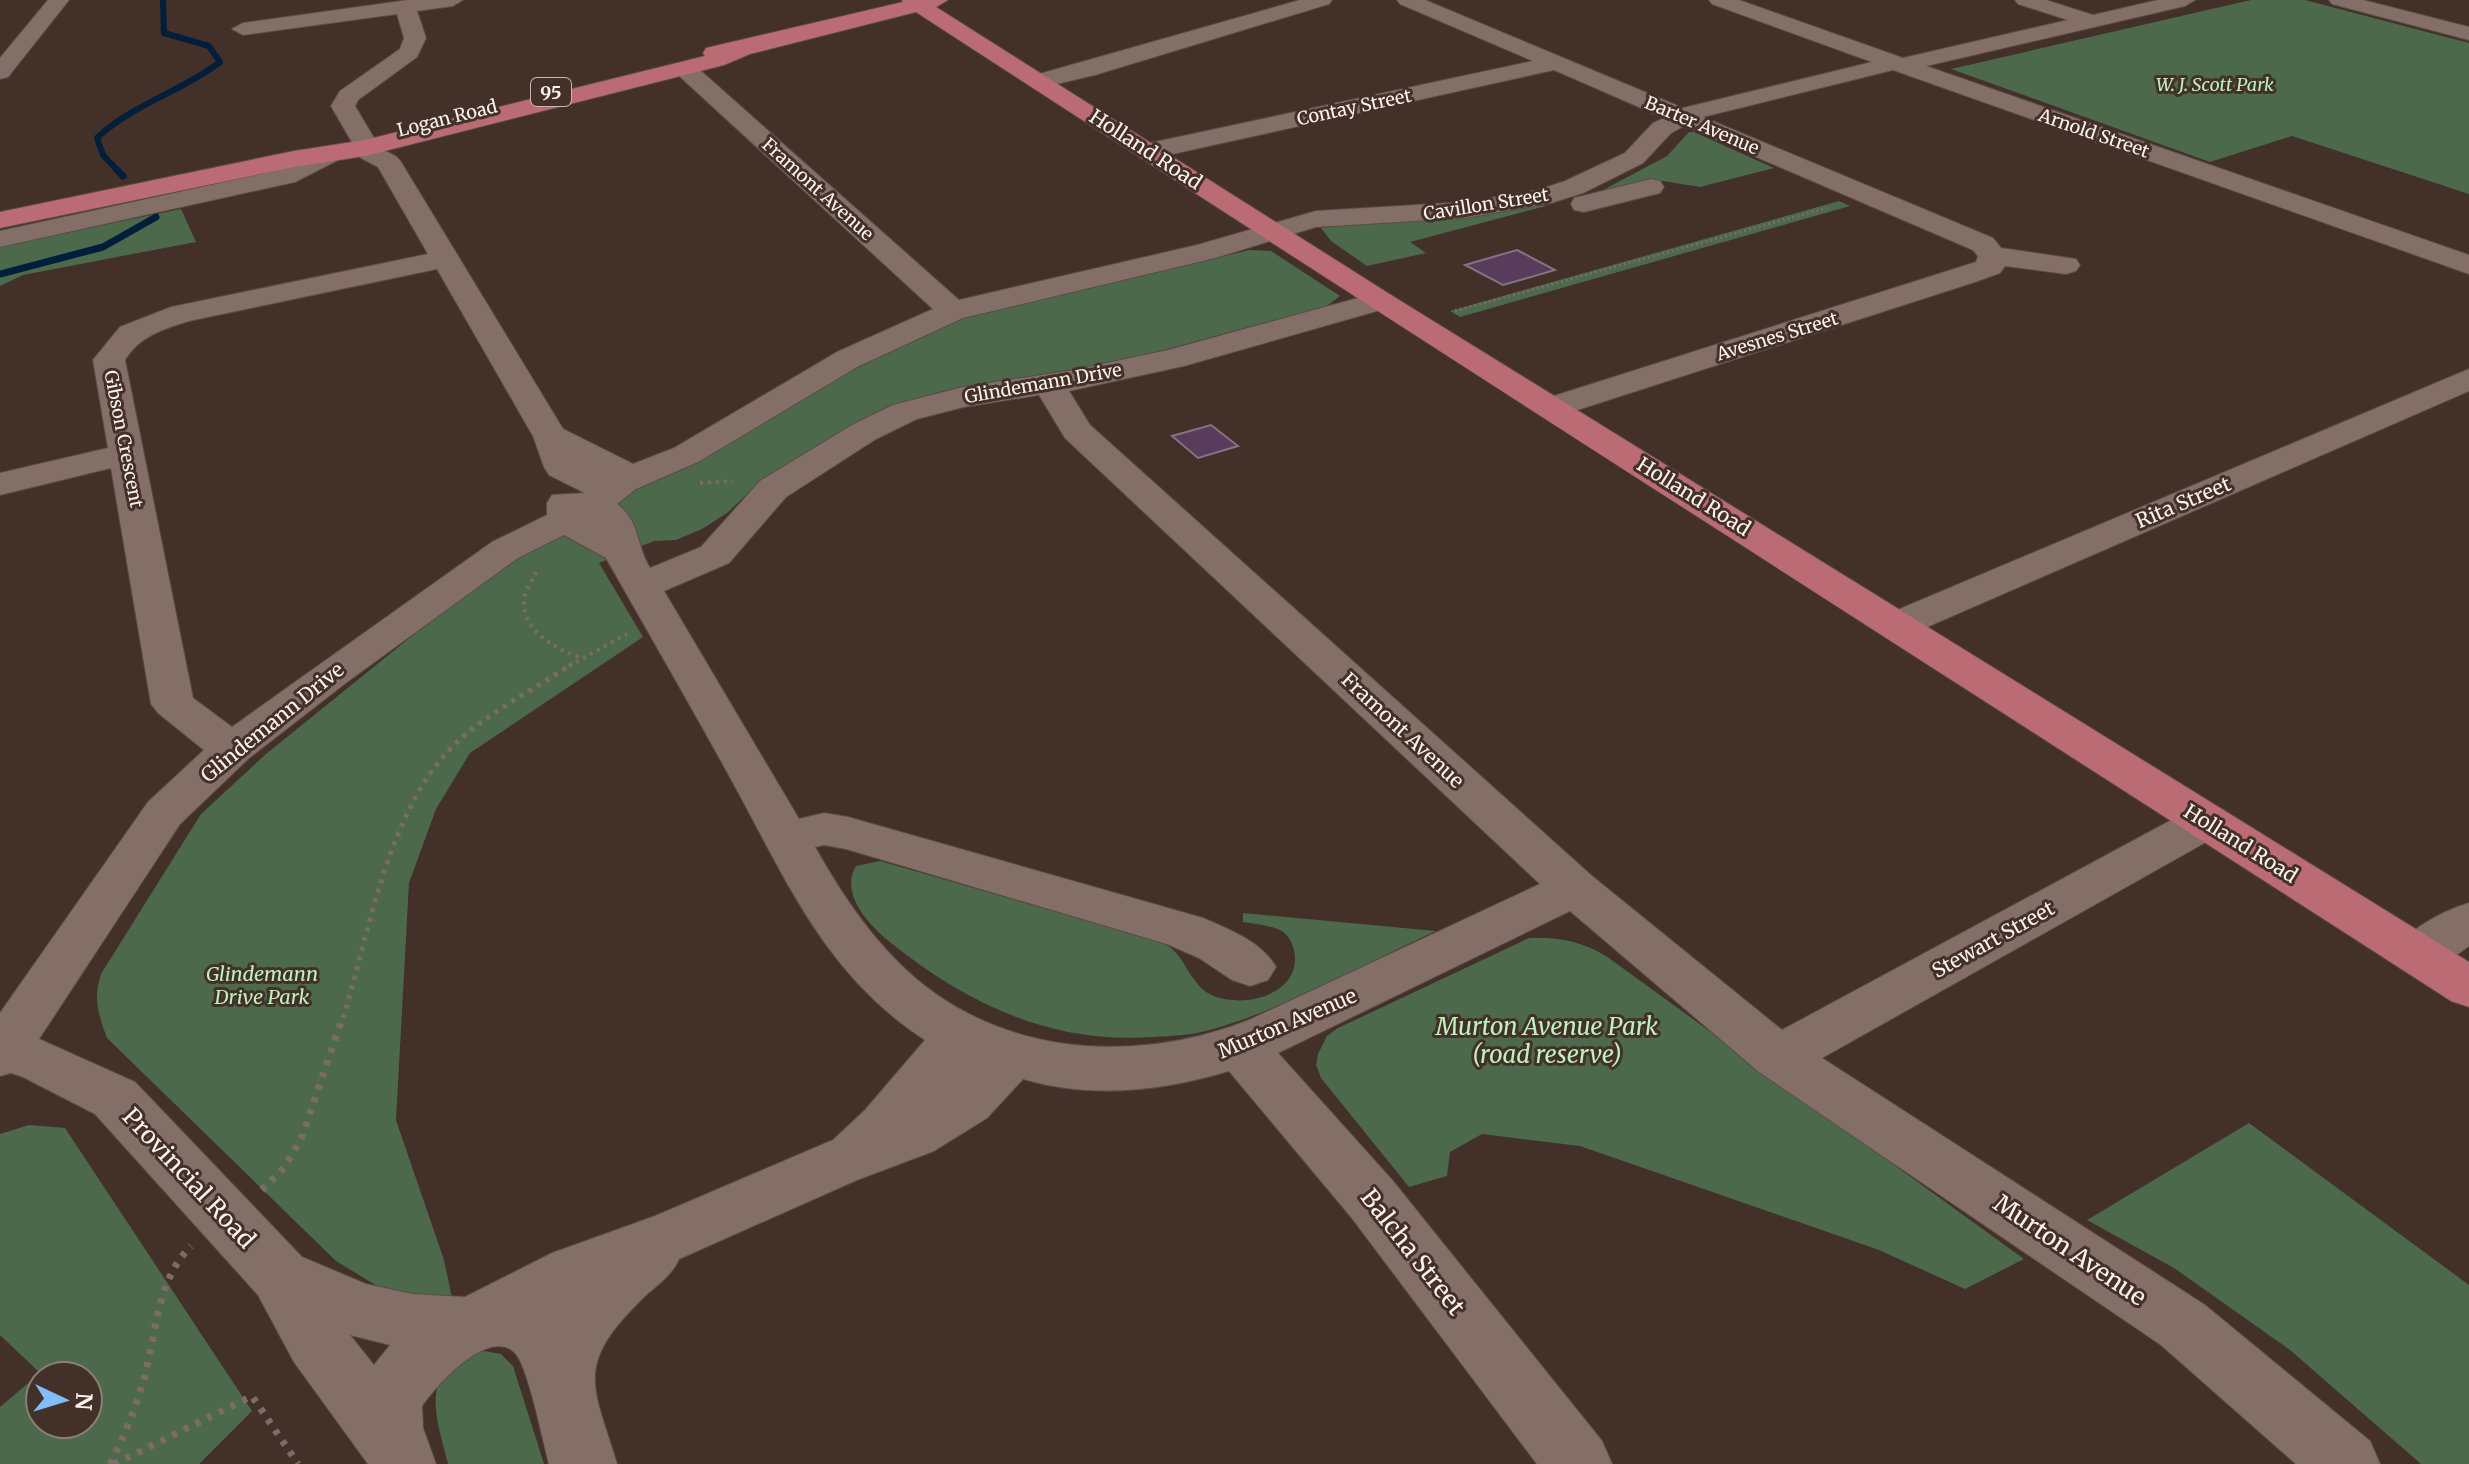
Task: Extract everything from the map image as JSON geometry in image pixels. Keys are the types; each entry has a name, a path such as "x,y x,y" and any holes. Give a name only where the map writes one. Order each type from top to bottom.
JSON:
{"main road":[{"path":"822,29 849,8 868,0"},
{"name":"Logan Road","path":"0,220 363,144 684,68 742,49 923,2"},
{"name":"Holland Road","path":"923,2 1269,231 1415,320 2469,987"},
{"name":"Logan Road","path":"294,159 329,155 704,54 742,49"}],"street":[{"path":"0,72 59,0"},
{"path":"243,29 453,0"},
{"path":"1040,81 1087,70 1322,0"},
{"name":"Barter Avenue","path":"1407,0 1983,244 1992,256"},
{"name":"Arnold Street","path":"1719,0 2469,265"},
{"path":"2025,0 2093,21"},
{"path":"1680,116 2185,0"},
{"path":"2339,0 2469,34"},
{"path":"405,7 415,38 409,52 343,102 363,144 370,153 388,162 550,436 562,467 592,494 650,584 710,579 706,561"},
{"name":"Contay Street","path":"1150,151 1557,63"},
{"name":"Framont Avenue","path":"684,68 953,311"},
{"name":"Cavillon Street","path":"1269,231 1316,219 1439,213 1548,195 1605,174 1634,158 1662,128 1680,116"},
{"name":"Logan Road","path":"0,239 259,183 286,176 329,155"},
{"name":"Cavillon Street","path":"1452,238 1651,187"},
{"path":"1548,195 1574,207"},
{"name":"Glindemann Drive","path":"2,1052 164,813 232,749 332,673 524,557 592,494 683,457 717,434 848,359 953,311 1205,252 1269,231"},
{"path":"1992,256 2066,265"},
{"name":"Avesnes Street","path":"1553,407 1965,276 1990,267 1992,256"},
{"name":"Gibson Crescent","path":"232,749 173,704 109,360 118,342 141,327 182,313 445,259"},
{"name":"Glindemann Drive","path":"650,584 706,561 718,552 773,489 876,425 905,412 950,399 1049,384 1173,359 1380,301"},
{"name":"Rita Street","path":"1897,625 2469,379"},
{"name":"Framont Avenue","path":"1049,384 1077,431 1575,888 1778,1057"},
{"path":"0,484 127,454"},
{"name":"Glindemann Drive","path":"650,584 712,540 738,528"},
{"name":"Murton Avenue","path":"650,584 787,838 855,948 880,977 911,1003 963,1033 1012,1055 1073,1069 1114,1071 1184,1062 1240,1046 1575,888"},
{"name":"Stewart Street","path":"1778,1057 2207,821"},
{"path":"787,838 824,829 848,833 1185,931 1217,945 1250,967"},
{"path":"2418,955 2469,921"},
{"path":"837,1163 877,1135 963,1033"},
{"name":"Balcha Street","path":"1240,1046 1372,1199 1578,1464"},
{"name":"Provincial Road","path":"2,1052 42,1062 115,1098 280,1276 329,1300 366,1312 412,1322 472,1325"},
{"path":"398,1452 388,1411 404,1373 433,1348 574,1272 676,1234 837,1163 914,1135 940,1121 981,1090 1012,1055"},
{"name":"Murton Avenue","path":"1778,1057 2183,1325 2346,1464"},
{"path":"560,1387 567,1351 596,1304 620,1279 676,1234"},
{"name":"Provincial Road","path":"280,1276 294,1309 314,1342 398,1452"},
{"path":"472,1325 504,1317 527,1322 546,1346 583,1464"}],"path":[{"path":"1415,320 1871,196"},
{"path":"524,557 530,580 524,597 529,621 537,634 557,650 582,658"},
{"path":"112,1464 128,1428 152,1348 165,1279 182,1253 269,1185 284,1168 302,1137 400,834 418,789 450,748 465,735 582,658 634,631 650,584"},
{"path":"112,1464 252,1396 298,1464"}],"green space":[{"name":"W. J. Scott Park","path":"2251,0 2305,0 2469,43 2469,194 2292,136 2210,162 1951,69"},
{"path":"1689,132 1774,168 1700,187 1663,181 1590,197 1667,156"},
{"path":"1839,201 1850,206 1460,317 1450,311"},
{"path":"1546,206 1410,242 1426,253 1367,266 1331,241 1321,228 1439,219"},
{"path":"181,209 196,242 23,275 0,286 0,246"},
{"name":"Glindemann Drive Park","path":"1250,250 1271,251 1340,296 1327,306 1123,361 944,391 907,401 876,414 761,481 727,513 702,529 676,540 654,541 599,563 643,637 470,753 436,809 409,883 396,1120 444,1260 452,1298 392,1295 336,1261 107,1038 98,1006 101,974 201,814 266,754 511,556 935,326 985,310"},
{"path":"880,861 1164,943 1178,955 1199,985 1214,996 1227,1000 1270,994 1290,977 1294,965 1294,950 1289,938 1280,930 1243,922 1243,913 1436,931 1297,998 1213,1029 1153,1037 1116,1038 1080,1034 1046,1027 981,1002 920,965 883,936 859,909 851,887 856,866"},
{"name":"Murton Avenue Park (road reserve)","path":"1529,938 1569,941 1606,956 2024,1259 1965,1289 1879,1250 1580,1146 1482,1134 1450,1152 1447,1176 1409,1187 1321,1078 1316,1065 1318,1054 1327,1036 1338,1028"},
{"path":"2249,1123 2469,1285 2469,1464 2421,1464 2290,1350 2174,1268 2087,1220"},
{"path":"29,1125 65,1128 252,1411 199,1464 0,1464 0,1407 24,1387 24,1440 104,1440 104,1360 26,1360 0,1335 0,1134"},
{"path":"484,1351 501,1354 513,1366 544,1464 448,1464 436,1410 440,1381 448,1369"}],"building":[{"path":"1517,250 1555,270 1503,285 1465,265"},
{"path":"1211,425 1238,446 1198,458 1172,436"}],"waterway":[{"path":"119,172 103,155 97,138 126,116 220,62 209,46 164,33 163,0"},
{"path":"119,172 123,176"},
{"path":"0,274 103,247 156,217"}]}
